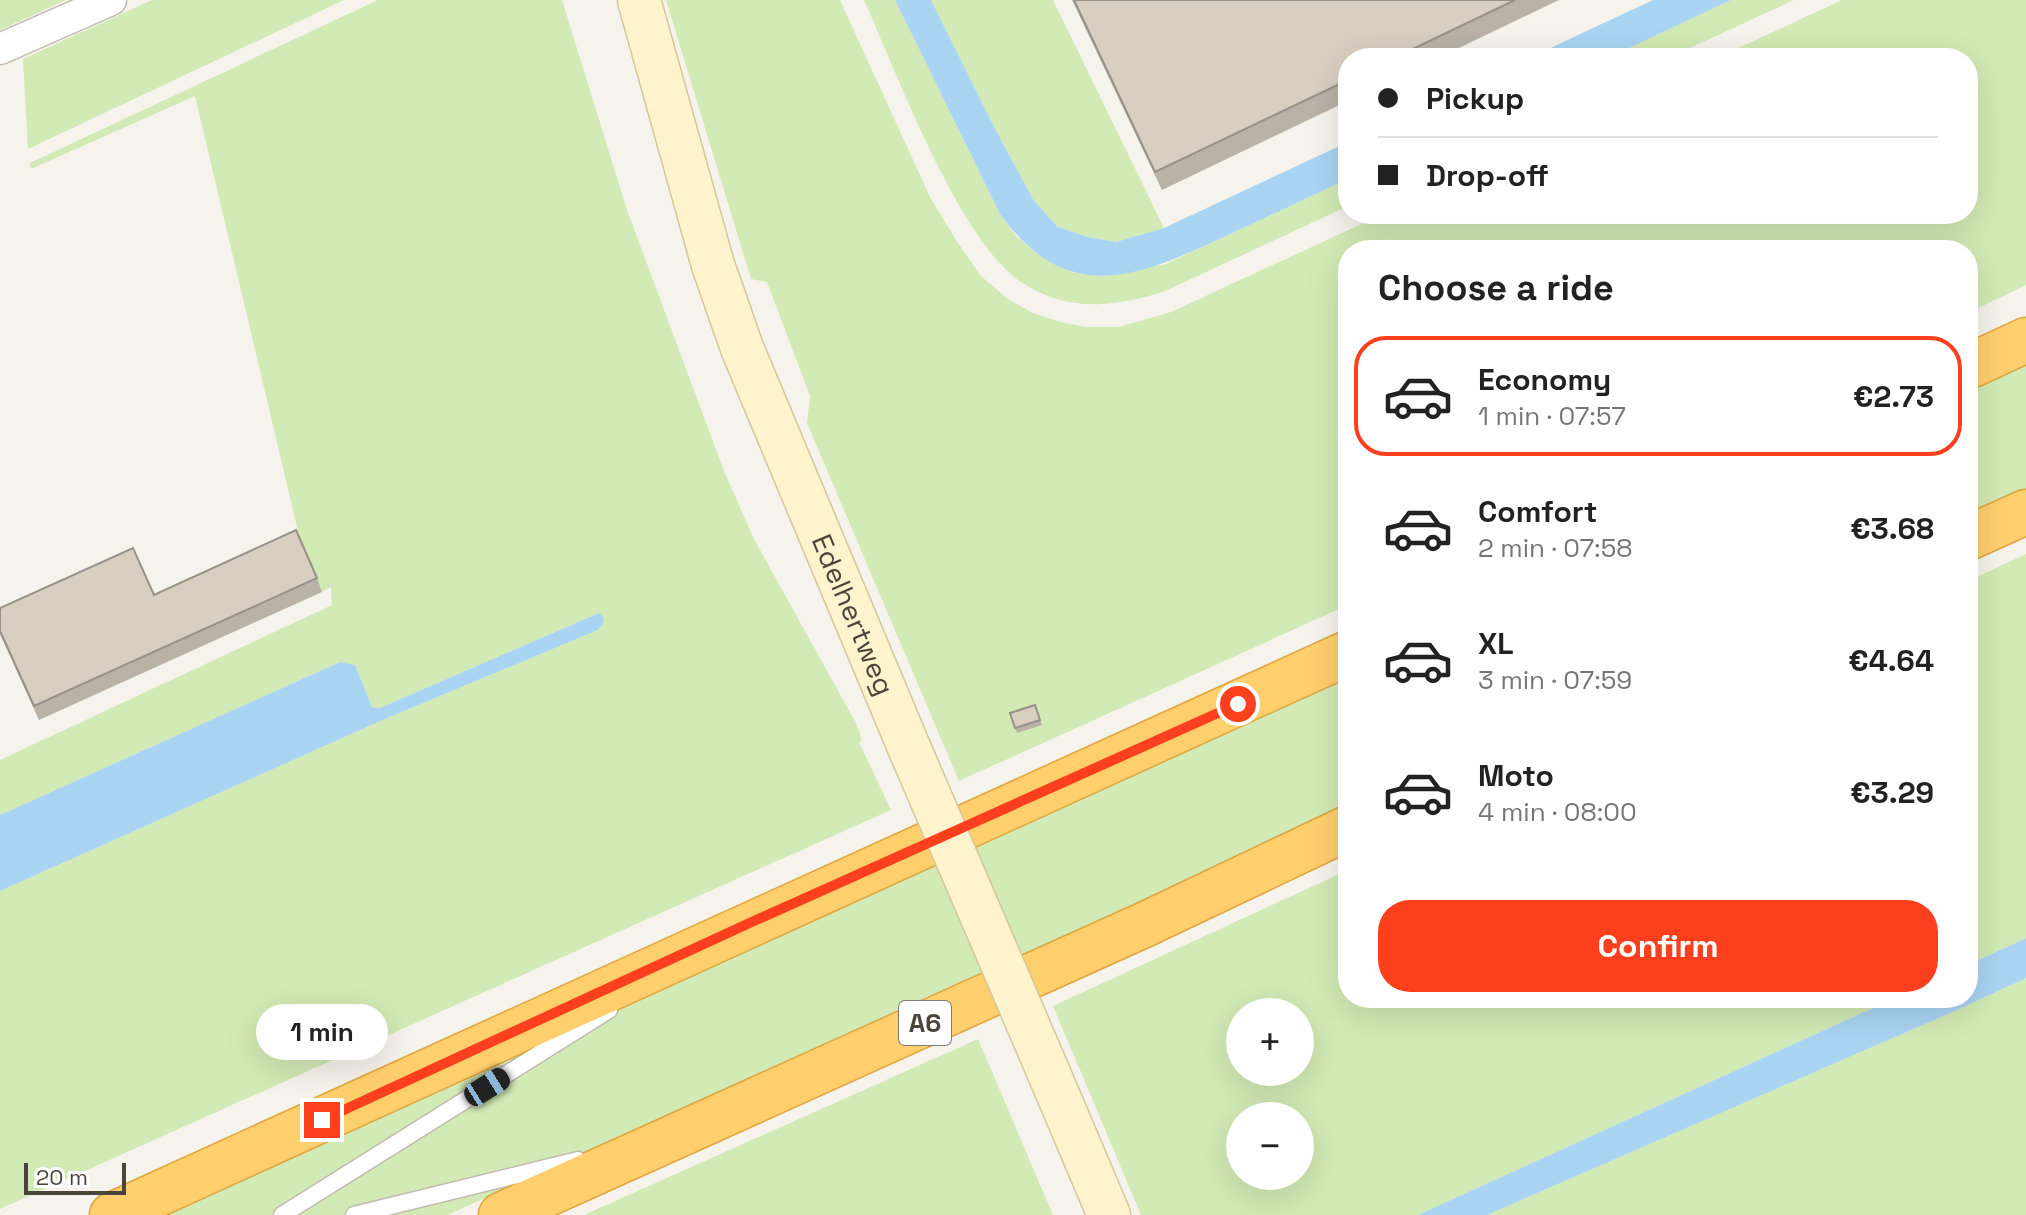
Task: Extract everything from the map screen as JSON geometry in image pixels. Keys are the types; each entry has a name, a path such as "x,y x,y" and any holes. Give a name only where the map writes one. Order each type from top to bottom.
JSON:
{"highway":[{"path":"1978,362 2026,340"},
{"path":"1978,534 2026,512"},
{"path":"112,1215 1338,658"},
{"name":"A6","path":"501,1215 1131,931 1338,833"}],"street":[{"path":"0,49 111,0"},
{"name":"Edelhertweg","path":"639,0 704,235 742,348 1109,1215"}],"lane":[{"path":"282,1215 743,926"},
{"path":"354,1215 674,1137"}],"green space":[{"path":"0,0 66,0 0,30"},
{"path":"152,0 344,0 28,149 23,59"},
{"path":"378,0 562,0 627,210 724,471 754,539 856,723 862,740 859,742 891,810 0,1209 0,891 378,722 598,630 603,624 599,613 380,708 372,707 355,665 340,662 0,815 0,760 332,605 331,587 322,592 301,544 195,96 31,169 30,163"},
{"path":"666,0 840,0 930,197 981,276 1008,299 1033,313 1087,327 1119,327 1171,312 1361,224 1978,224 1978,48 1739,48 1842,0 2026,0 2026,285 1978,308 1978,240 1338,240 1338,610 959,781 807,423 810,396 767,282 751,279"},
{"path":"864,0 895,0 1000,214 1016,236 1036,253 1074,273 1164,265 1338,184 1338,211 1163,292 1108,304 1056,299 1021,282 998,261 975,231 953,193 911,110"},
{"path":"931,0 1053,0 1164,228 1116,242 1058,227 1034,201"},
{"path":"1731,0 1794,0 1690,48 1629,48"},
{"path":"2026,353 2026,505 1978,527 1978,375"},
{"path":"2026,554 2026,938 1978,960 1978,576"},
{"path":"1338,674 1338,817 447,1215 143,1215"},
{"path":"1338,875 1338,1008 1873,1008 1418,1215 1141,1215 1053,1006"},
{"path":"2026,978 2026,1215 1487,1215 1962,1008 1978,1008 1978,1000"},
{"path":"978,1039 1053,1215 584,1215"}],"water":[{"path":"895,0 931,0 1034,201 1058,227 1088,237 1116,242 1164,228 1338,147 1338,184 1194,251 1134,272 1106,276 1078,273 1052,263 1026,244 1000,214"},
{"path":"1653,0 1731,0 1629,48 1550,48"},
{"path":"599,613 604,618 598,630 378,722 0,891 0,815 340,662 355,665 372,707 380,708"},
{"path":"2026,938 2026,978 1978,1000 1978,960"},
{"path":"1873,1008 1962,1008 1487,1215 1418,1215"}],"building":[{"path":"1074,0 1515,0 1415,48 1338,48 1338,85 1155,172"},
{"path":"296,530 317,578 34,706 0,631 0,608 133,548 154,595"},
{"path":"1035,705 1040,720 1015,728 1010,713"}],"route":[{"path":"322,1120 743,926 1238,704"}]}
